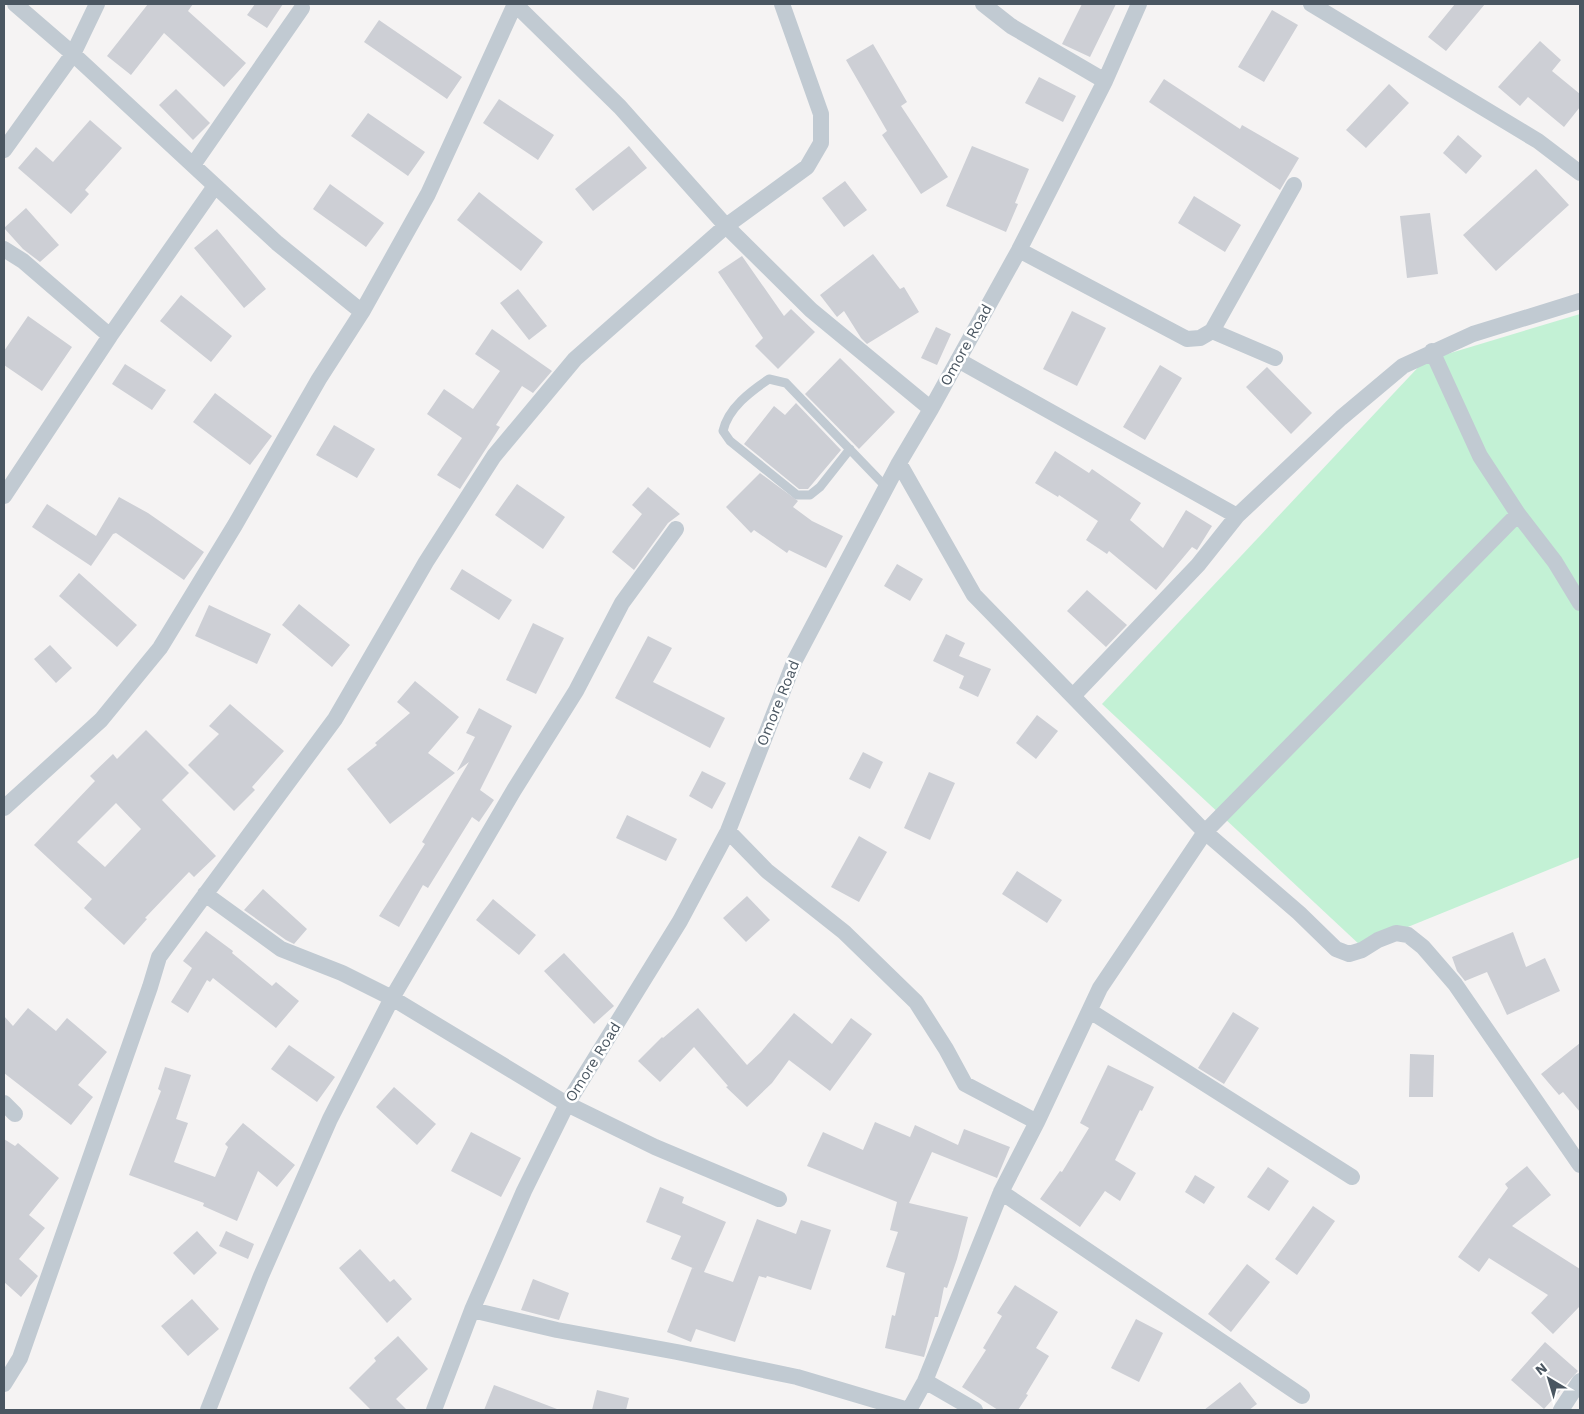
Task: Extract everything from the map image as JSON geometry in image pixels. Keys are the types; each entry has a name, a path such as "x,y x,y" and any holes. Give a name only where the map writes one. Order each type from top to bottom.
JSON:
{"street":[{"path":"15,4 73,54 277,243 362,312"},
{"path":"4,150 73,54 97,4"},
{"path":"4,808 101,720 160,648 235,525 319,379 362,312 428,194 515,4 620,107 726,226 812,310 931,410"},
{"path":"4,1384 20,1358 159,957 335,718 426,562 494,456 575,359 726,226 794,179 807,167 821,143 821,114 782,4"},
{"path":"983,4 1011,26 1105,81"},
{"name":"Omore Road","path":"434,1410 472,1310 524,1191 567,1104 680,921 728,831 795,660 899,463 931,410 1019,250 1105,81 1139,4"},
{"path":"1311,4 1538,141 1580,173"},
{"path":"193,165 302,8"},
{"path":"1019,250 1186,339 1200,338 1212,331 1294,185"},
{"path":"4,496 110,336 215,186"},
{"path":"4,249 23,261 110,336"},
{"path":"1073,696 1198,565 1237,516 1363,399 1404,366 1432,351 1473,334 1580,301"},
{"path":"1212,331 1275,358"},
{"path":"1432,351 1480,456 1518,514 1539,539 1580,603"},
{"path":"958,360 1237,516"},
{"path":"899,463 974,595 1205,832 1299,912 1336,949 1349,954 1362,950 1378,940 1396,933 1408,935 1423,946 1455,984 1580,1164"},
{"path":"472,1310 557,1330 797,1377 908,1410 925,1381 1001,1192 1037,1122 1100,988 1205,832 1518,514"},
{"path":"208,1410 261,1276 330,1119 392,998 514,790 576,691 622,603 676,529"},
{"path":"728,831 768,870 844,932 916,1002 946,1049 965,1084 1037,1122"},
{"path":"205,894 281,949 342,973 392,998 567,1104 654,1147 779,1199"},
{"path":"1090,1011 1352,1177"},
{"path":"1001,1192 1302,1396"},
{"path":"925,1381 975,1410"},
{"path":"1561,1410 1580,1381"}],"lane":[{"path":"850,449 820,487 810,495 797,495 730,441 723,431 725,422 748,393 769,379 786,383 850,449 886,487"}],"green space":[{"path":"1580,314 1580,857 1361,946 1102,704 1424,361"}],"building":[{"path":"148,4 193,4 188,11 246,63 224,87 164,33 131,75 107,56"},
{"path":"255,4 283,4 267,28 247,15"},
{"path":"1082,4 1116,4 1090,57 1062,44"},
{"path":"1455,4 1485,4 1446,51 1428,37"},
{"path":"1272,10 1298,25 1264,82 1238,67"},
{"path":"379,20 462,77 447,99 364,42"},
{"path":"1540,41 1561,60 1552,71 1580,94 1580,107 1564,127 1528,97 1520,106 1498,87"},
{"path":"873,44 907,102 901,106 948,177 921,194 882,135 887,131 846,60"},
{"path":"1039,77 1076,96 1063,122 1025,103"},
{"path":"1164,79 1240,129 1242,125 1299,158 1280,190 1149,102"},
{"path":"1389,84 1409,103 1366,148 1346,130"},
{"path":"176,89 210,123 193,140 159,105"},
{"path":"499,99 554,135 538,160 483,123"},
{"path":"368,113 425,152 408,176 351,136"},
{"path":"90,120 122,148 85,190 89,194 71,214 18,168 36,147 53,162"},
{"path":"1458,135 1482,156 1466,174 1443,153"},
{"path":"629,146 647,168 593,211 575,189"},
{"path":"972,146 1029,169 1015,203 1018,204 1006,232 946,206"},
{"path":"1536,169 1569,205 1496,271 1463,235"},
{"path":"845,181 867,210 844,227 822,198"},
{"path":"330,184 384,223 366,247 313,209"},
{"path":"479,192 543,242 521,271 457,220"},
{"path":"1194,196 1241,225 1225,252 1178,223"},
{"path":"26,208 59,245 40,262 23,249 4,228"},
{"path":"1430,213 1438,274 1407,278 1400,216"},
{"path":"217,229 266,289 244,308 194,248"},
{"path":"873,254 900,289 904,287 919,312 867,344 844,311 837,317 820,295"},
{"path":"742,256 784,316 791,309 815,332 778,369 755,346 763,338 718,272"},
{"path":"518,289 547,326 529,340 500,303"},
{"path":"181,295 232,336 211,362 160,321"},
{"path":"1072,311 1106,328 1077,386 1043,369"},
{"path":"28,316 72,347 42,391 4,365 4,351"},
{"path":"936,327 951,334 937,365 921,358"},
{"path":"492,329 552,371 533,393 522,386 496,425 500,427 460,489 437,475 462,438 427,414 444,389 473,409 500,371 475,354"},
{"path":"840,358 895,412 859,449 805,394"},
{"path":"125,364 166,390 152,410 112,384"},
{"path":"1160,365 1182,378 1145,440 1123,427"},
{"path":"1267,367 1312,413 1291,434 1246,387"},
{"path":"215,393 272,436 250,465 193,422"},
{"path":"796,403 841,450 808,489 799,489 744,444 774,406 785,415"},
{"path":"334,425 375,449 357,478 316,455"},
{"path":"1055,451 1089,473 1092,469 1141,503 1130,520 1163,548 1186,510 1212,526 1197,550 1192,547 1156,590 1109,551 1107,554 1086,540 1098,521 1059,495 1058,497 1035,483"},
{"path":"760,473 798,501 793,507 812,521 843,536 826,568 789,550 787,553 754,530 751,533 726,507"},
{"path":"517,484 565,517 543,549 495,515"},
{"path":"648,487 680,514 668,523 634,570 612,552 642,514 632,505"},
{"path":"119,497 148,513 204,552 184,580 116,533 113,534 91,566 32,527 47,504 96,536"},
{"path":"897,564 923,579 910,601 884,586"},
{"path":"462,569 512,600 499,620 450,589"},
{"path":"79,573 137,625 117,647 59,596"},
{"path":"1087,590 1127,625 1106,647 1067,611"},
{"path":"299,604 350,645 332,667 282,625"},
{"path":"209,605 271,634 257,664 195,636"},
{"path":"533,623 564,638 536,694 506,680"},
{"path":"946,634 965,643 959,656 991,669 978,697 959,688 964,676 933,661"},
{"path":"648,636 672,648 653,682 725,718 710,748 615,698"},
{"path":"50,645 72,668 56,683 34,659"},
{"path":"415,681 459,717 428,753 455,773 390,824 347,769 377,745 375,743 410,713 397,702"},
{"path":"230,704 284,751 252,787 255,790 234,811 188,765 219,734 209,726"},
{"path":"479,708 512,726 480,790 494,800 479,822 472,817 428,888 423,885 399,927 379,916 425,844 422,842 469,762 457,771 475,737 466,733"},
{"path":"1037,715 1058,731 1036,759 1016,743"},
{"path":"146,730 189,773 162,800 216,856 194,877 189,872 145,918 147,919 124,945 84,908 92,899 34,845 95,781 90,776 113,754 117,759","holes":["116,803 141,829 105,867 77,842"]},
{"path":"863,752 883,762 870,789 849,779"},
{"path":"702,771 726,783 712,809 689,796"},
{"path":"929,772 955,783 930,840 904,828"},
{"path":"627,815 677,839 666,861 616,838"},
{"path":"859,836 887,852 859,902 831,887"},
{"path":"1017,871 1062,900 1047,923 1002,894"},
{"path":"263,889 307,929 294,944 244,910"},
{"path":"747,896 770,920 746,942 723,918"},
{"path":"493,899 536,935 519,955 476,920"},
{"path":"206,931 233,951 232,953 272,986 276,982 299,1001 276,1028 213,978 210,982 207,980 188,1013 171,1002 192,968 183,961"},
{"path":"1513,932 1526,967 1545,958 1560,991 1507,1015 1487,972 1465,981 1457,971 1452,957"},
{"path":"564,953 614,1006 594,1024 544,971"},
{"path":"28,1008 56,1031 67,1018 107,1052 78,1085 93,1097 71,1125 4,1073 4,1016 13,1026"},
{"path":"698,1008 747,1065 761,1052 794,1013 832,1044 851,1018 872,1034 830,1091 789,1060 772,1083 747,1107 726,1087 728,1086 694,1047 660,1082 638,1061 662,1037"},
{"path":"1233,1012 1259,1028 1224,1084 1198,1068"},
{"path":"1580,1043 1580,1112 1563,1092 1559,1095 1541,1074"},
{"path":"289,1045 335,1077 317,1102 271,1069"},
{"path":"1410,1054 1434,1055 1433,1097 1409,1097"},
{"path":"1108,1065 1154,1087 1142,1111 1140,1110 1115,1160 1136,1173 1120,1201 1105,1191 1080,1227 1040,1199 1060,1171 1062,1172 1089,1128 1080,1123"},
{"path":"165,1067 191,1075 176,1119 188,1123 174,1162 215,1177 228,1147 225,1144 243,1123 295,1165 277,1187 258,1171 237,1221 203,1206 204,1203 129,1175 161,1091 158,1089"},
{"path":"394,1087 436,1124 417,1145 376,1107"},
{"path":"875,1122 910,1137 915,1125 958,1145 964,1129 1010,1147 997,1178 932,1152 909,1203 968,1217 957,1259 947,1288 944,1287 938,1317 935,1317 924,1357 885,1348 892,1315 895,1316 905,1273 886,1267 898,1232 890,1230 897,1202 807,1166 823,1132 863,1150"},
{"path":"471,1132 521,1158 501,1197 451,1171"},
{"path":"4,1139 15,1146 18,1143 59,1178 29,1215 45,1228 19,1259 38,1276 21,1297 4,1282"},
{"path":"1527,1166 1551,1195 1512,1226 1580,1269 1580,1306 1553,1334 1531,1313 1548,1295 1489,1258 1479,1272 1458,1257 1508,1188 1505,1184"},
{"path":"1268,1167 1289,1181 1269,1211 1247,1197"},
{"path":"1195,1175 1215,1187 1204,1204 1185,1192"},
{"path":"660,1187 684,1197 682,1203 726,1222 704,1272 733,1282 757,1219 796,1234 801,1220 831,1230 811,1290 767,1276 766,1278 759,1276 735,1342 696,1329 691,1342 667,1332 692,1268 695,1269 671,1259 681,1236 646,1222"},
{"path":"1313,1206 1335,1221 1297,1275 1275,1259"},
{"path":"197,1231 217,1253 194,1275 173,1253"},
{"path":"226,1231 254,1244 248,1259 219,1246"},
{"path":"360,1249 390,1282 394,1279 412,1299 387,1323 339,1268"},
{"path":"1247,1264 1270,1282 1231,1332 1208,1314"},
{"path":"533,1279 569,1293 559,1320 521,1310"},
{"path":"1015,1285 1058,1312 1036,1348 1049,1356 1026,1394 1028,1395 1018,1410 998,1410 962,1387 986,1350 983,1348 1002,1316 997,1313"},
{"path":"192,1299 219,1329 188,1356 161,1326"},
{"path":"1136,1319 1163,1333 1139,1382 1111,1368"},
{"path":"398,1336 428,1369 396,1399 407,1410 371,1410 349,1388 376,1361 374,1358"},
{"path":"1545,1342 1578,1371 1544,1409 1511,1380"},
{"path":"1240,1382 1257,1404 1249,1410 1204,1410"},
{"path":"494,1385 557,1409 557,1410 484,1410"},
{"path":"597,1390 629,1398 626,1410 592,1410"}]}
